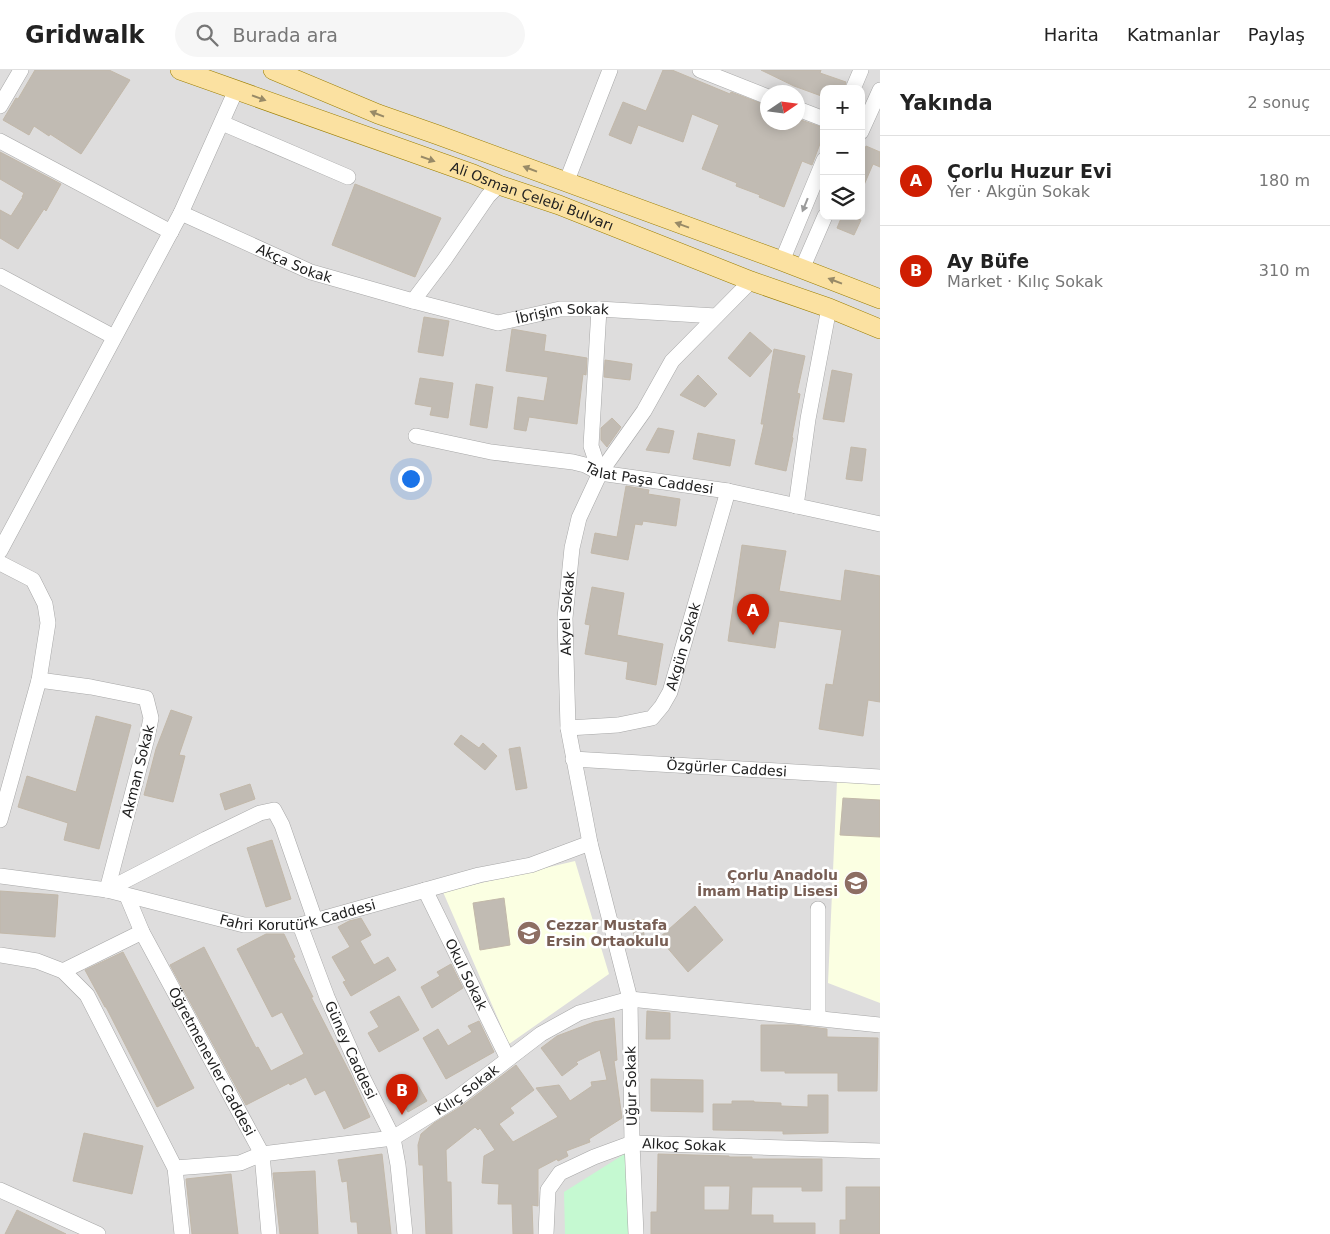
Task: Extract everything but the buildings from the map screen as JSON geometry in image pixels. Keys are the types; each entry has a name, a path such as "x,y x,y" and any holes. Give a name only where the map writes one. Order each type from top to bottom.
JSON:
{"main road":[{"name":"Ali Osman Çelebi Bulvarı","path":"180,70 559,205 751,281 829,308 880,329"},
{"name":"Ali Osman Çelebi Bulvarı","path":"273,70 378,114 782,261 880,299"}],"street":[{"path":"0,106 21,70"},
{"path":"566,183 610,70"},
{"path":"700,70 760,94"},
{"path":"855,85 861,70"},
{"path":"0,551 181,213 236,90"},
{"path":"862,130 880,90"},
{"path":"805,112 820,117"},
{"path":"222,123 348,177"},
{"path":"0,141 171,232"},
{"path":"782,261 820,170"},
{"path":"412,301 444,260 488,196 499,185"},
{"name":"Akça Sokak","path":"181,213 312,272 412,301"},
{"path":"802,269 823,220"},
{"path":"0,276 114,337"},
{"name":"Akyel Sokak","path":"630,998 590,843 568,728 565,618 572,548 579,518 600,473 644,411 672,361 751,281"},
{"name":"İbrişim Sokak","path":"412,301 498,323 560,309 599,309 716,316"},
{"path":"796,506 808,419 829,308"},
{"path":"599,309 592,446 600,473"},
{"name":"Talat Paşa Caddesi","path":"416,436 491,452 573,462 585,465 600,473 728,491 880,524"},
{"name":"Akgün Sokak","path":"568,728 618,725 652,718 662,706 670,692 728,491"},
{"path":"0,563 33,580 45,604 48,623 39,680 0,820"},
{"name":"Akman Sokak","path":"39,680 91,687 146,698 151,718 147,738 107,890"},
{"name":"Özgürler Caddesi","path":"573,759 880,777"},
{"path":"107,890 260,813 274,810 282,825 315,920"},
{"name":"Fahri Korutürk Caddesi","path":"0,876 107,890 244,925 300,925 479,875 531,865 590,843"},
{"name":"Okul Sokak","path":"426,890 508,1059"},
{"name":"Öğretmenevler Caddesi","path":"127,896 142,932 262,1154 269,1234"},
{"path":"818,909 818,1018"},
{"name":"Güney Caddesi","path":"300,925 327,997 362,1076 394,1138 405,1234"},
{"path":"63,971 142,932"},
{"path":"0,955 37,961 63,971 87,995 175,1168 182,1234"},
{"path":"630,998 880,1025"},
{"name":"Kılıç Sokak","path":"175,1168 240,1163 262,1154 394,1138 456,1099 540,1034 579,1012 630,998"},
{"name":"Uğur Sokak","path":"630,998 632,1143 636,1234"},
{"name":"Alkoç Sokak","path":"546,1234 548,1190 560,1173 632,1143 880,1151"},
{"path":"0,1190 98,1234"}],"shaded area":[{"path":"0,70 880,70 880,1234 0,1234"},
{"name":"Çorlu Anadolu İmam Hatip Lisesi","path":"837,781 880,783 880,1003 828,983"},
{"name":"Cezzar Mustafa Ersin Ortaokulu","path":"575,861 609,974 509,1044 443,892"}],"green space":[{"path":"626,1153 630,1234 565,1234 564,1192"}],"place":[{"name":"Çorlu Huzur Evi","path":"753,635"},
{"name":"Çorlu Anadolu İmam Hatip Lisesi","path":"856,883"},
{"name":"Cezzar Mustafa Ersin Ortaokulu","path":"529,933"},
{"name":"Ay Büfe","path":"402,1115"}]}
